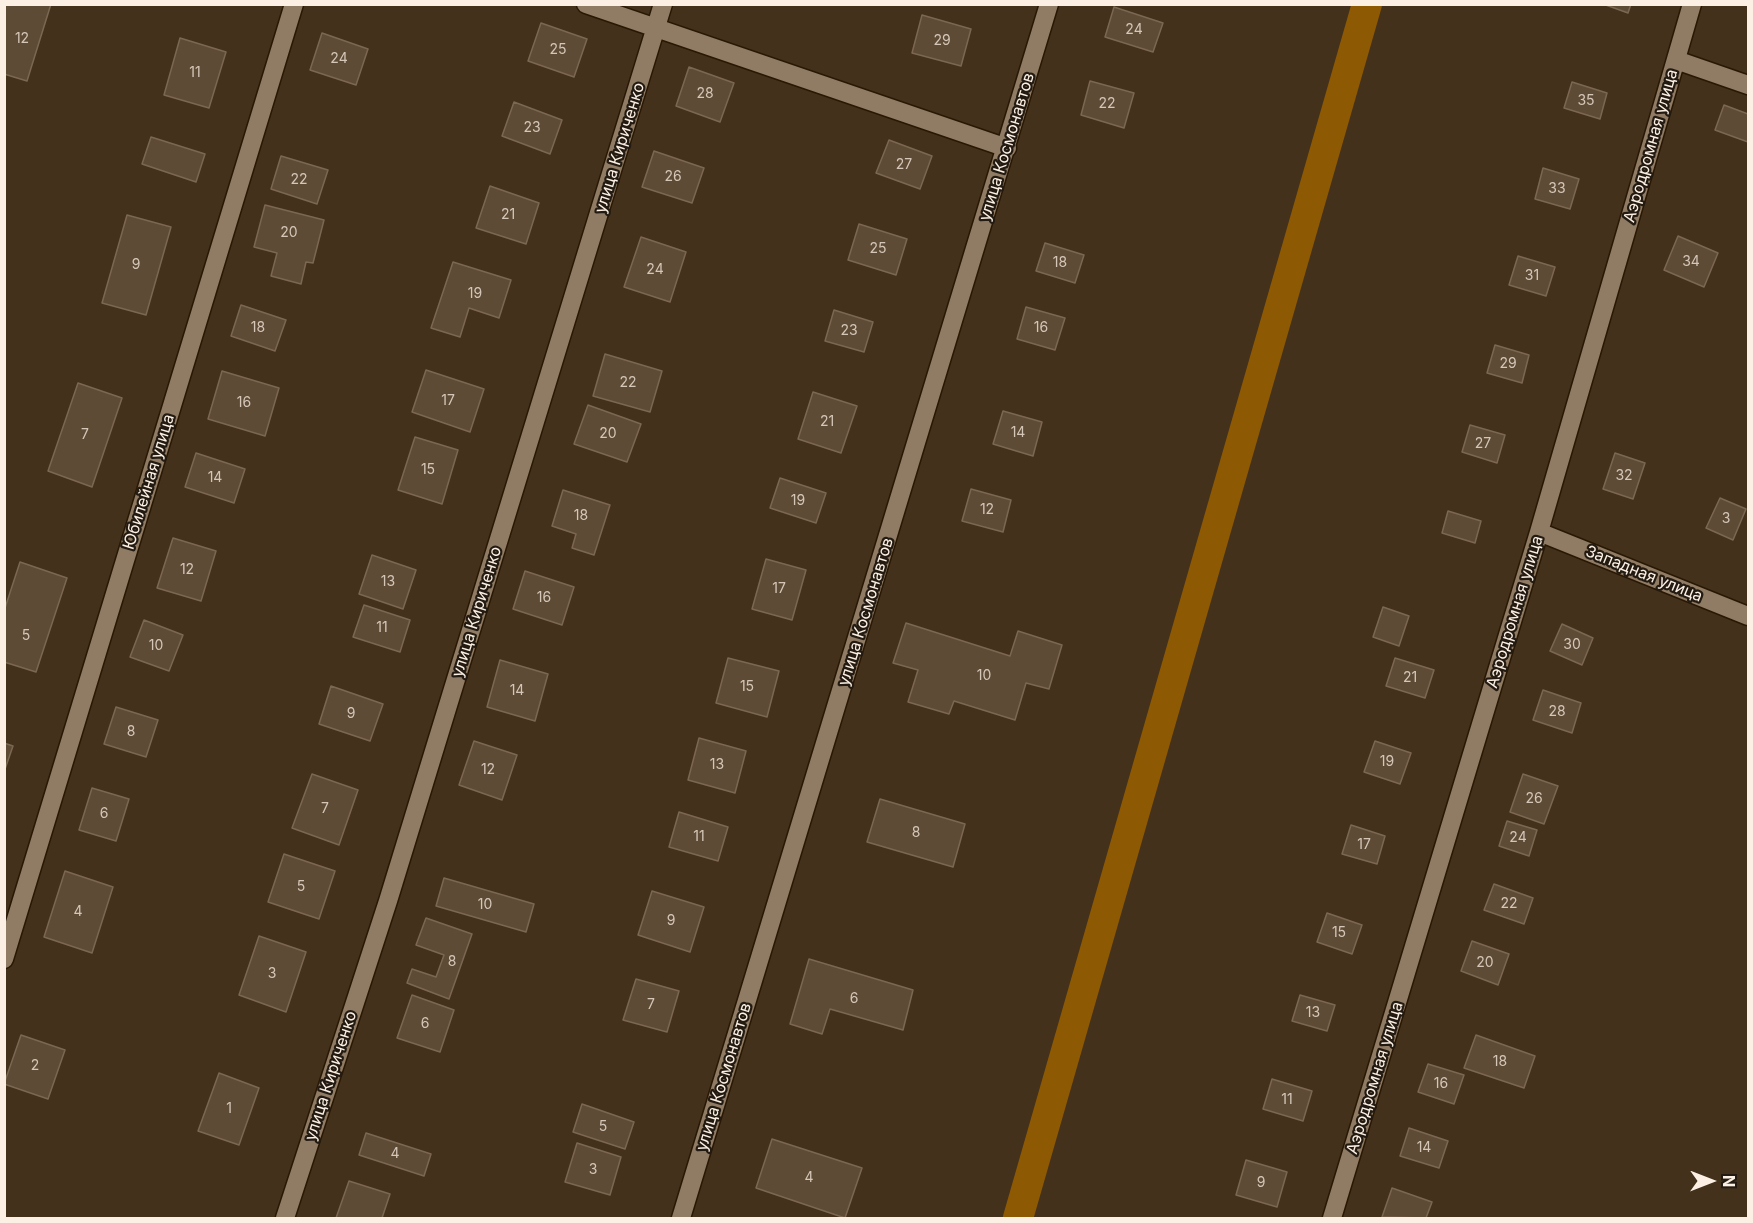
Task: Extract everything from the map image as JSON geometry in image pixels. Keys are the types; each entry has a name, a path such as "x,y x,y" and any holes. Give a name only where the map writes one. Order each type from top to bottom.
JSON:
{"street":[{"name":"Юбилейная улица","path":"4,959 294,4"},
{"path":"586,4 1007,148"},
{"name":"улица Кириченко","path":"285,1218 388,901 663,4"},
{"name":"улица Космонавтов","path":"681,1218 1049,4"},
{"name":"Аэродромная улица","path":"1332,1218 1539,532 1692,4"},
{"path":"1676,60 1749,85"},
{"name":"Западная улица","path":"1539,532 1749,616"}],"building":[{"path":"4,4 51,4 27,81 4,74"},
{"path":"1603,4 1631,4 1628,13"},
{"path":"1114,7 1163,23 1153,52 1105,37"},
{"path":"922,15 971,29 961,66 912,53"},
{"path":"541,23 587,39 574,77 528,61"},
{"path":"322,33 368,49 356,85 310,70"},
{"path":"180,38 226,52 209,108 164,95"},
{"path":"689,67 734,83 720,122 676,106"},
{"path":"1090,81 1134,93 1124,128 1081,115"},
{"path":"1572,82 1607,93 1600,119 1564,108"},
{"path":"514,102 562,120 550,154 502,136"},
{"path":"1724,105 1748,114 1748,142 1715,130"},
{"path":"151,137 205,154 196,182 142,164"},
{"path":"889,140 932,156 920,189 876,173"},
{"path":"654,151 704,168 692,203 642,187"},
{"path":"281,156 328,170 317,204 271,189"},
{"path":"1543,168 1579,179 1570,209 1535,199"},
{"path":"490,186 539,203 526,244 476,228"},
{"path":"265,205 324,220 313,263 306,262 301,284 271,276 277,253 254,247"},
{"path":"127,215 171,227 146,315 102,303"},
{"path":"859,224 907,239 896,275 848,260"},
{"path":"1678,236 1718,253 1704,287 1664,270"},
{"path":"641,237 686,252 670,302 624,287"},
{"path":"1045,243 1084,255 1075,283 1036,271"},
{"path":"1518,256 1555,267 1546,296 1509,285"},
{"path":"453,262 511,280 499,318 469,308 460,337 431,328"},
{"path":"241,305 286,320 275,351 231,336"},
{"path":"1026,307 1065,318 1055,350 1017,339"},
{"path":"834,310 873,322 864,352 825,341"},
{"path":"1495,345 1529,355 1522,383 1487,373"},
{"path":"605,354 662,371 650,412 593,396"},
{"path":"426,370 484,389 470,432 412,412"},
{"path":"222,371 279,388 265,436 208,419"},
{"path":"78,383 122,398 92,487 48,471"},
{"path":"813,392 857,406 841,453 798,439"},
{"path":"588,405 641,424 627,462 574,444"},
{"path":"1003,411 1042,422 1033,456 993,444"},
{"path":"1470,425 1505,435 1497,463 1462,452"},
{"path":"415,437 458,450 442,504 398,490"},
{"path":"196,453 245,469 234,503 185,487"},
{"path":"1615,453 1645,463 1633,499 1603,489"},
{"path":"780,478 826,493 816,523 770,508"},
{"path":"971,489 1011,500 1003,532 962,521"},
{"path":"563,490 610,505 594,555 572,548 576,534 552,526"},
{"path":"1720,498 1746,509 1733,540 1706,528"},
{"path":"1448,511 1481,521 1475,543 1442,533"},
{"path":"173,538 216,551 201,601 157,588"},
{"path":"372,555 416,570 403,609 359,594"},
{"path":"766,559 806,570 792,620 752,609"},
{"path":"20,562 67,578 36,672 4,662 4,611"},
{"path":"525,571 574,587 562,625 513,609"},
{"path":"364,605 410,620 400,652 353,637"},
{"path":"1383,607 1409,616 1399,646 1373,637"},
{"path":"144,620 183,635 169,671 130,657"},
{"path":"906,623 1010,656 1018,631 1062,645 1049,689 1026,683 1015,720 954,701 949,714 908,702 918,670 893,663"},
{"path":"1562,624 1593,638 1582,665 1550,651"},
{"path":"728,658 779,671 767,717 716,703"},
{"path":"1395,658 1434,670 1425,698 1386,686"},
{"path":"500,660 548,674 535,721 487,707"},
{"path":"331,686 383,704 370,741 319,724"},
{"path":"1543,690 1581,703 1572,733 1533,720"},
{"path":"116,707 158,720 146,757 104,744"},
{"path":"699,738 746,751 735,793 688,780"},
{"path":"474,741 517,755 502,800 459,785"},
{"path":"1375,741 1411,753 1400,784 1364,772"},
{"path":"4,743 13,746 4,772"},
{"path":"312,774 358,790 339,845 292,828"},
{"path":"1523,774 1558,786 1544,824 1510,812"},
{"path":"92,788 129,799 116,841 79,830"},
{"path":"880,799 965,824 953,867 867,842"},
{"path":"679,812 728,827 718,861 669,847"},
{"path":"1507,821 1537,830 1529,856 1499,846"},
{"path":"1351,825 1385,836 1377,864 1342,854"},
{"path":"284,854 335,871 319,919 268,902"},
{"path":"65,871 113,887 92,953 44,937"},
{"path":"444,878 534,904 526,932 436,906"},
{"path":"1494,884 1533,898 1524,924 1484,910"},
{"path":"652,891 704,907 690,952 638,935"},
{"path":"1327,913 1362,925 1352,954 1317,942"},
{"path":"426,918 472,934 449,999 407,983 412,969 436,977 444,955 416,945"},
{"path":"259,936 306,952 286,1012 239,995"},
{"path":"1472,941 1509,954 1498,985 1461,971"},
{"path":"809,959 913,990 903,1030 830,1009 822,1034 790,1024"},
{"path":"636,979 679,991 667,1032 623,1020"},
{"path":"412,995 454,1010 440,1052 397,1038"},
{"path":"1300,995 1335,1005 1327,1031 1292,1021"},
{"path":"21,1035 65,1050 48,1099 4,1084"},
{"path":"1476,1035 1535,1056 1524,1088 1464,1068"},
{"path":"1428,1064 1464,1075 1454,1104 1418,1092"},
{"path":"219,1073 259,1088 239,1145 198,1131"},
{"path":"1272,1079 1312,1091 1303,1121 1263,1109"},
{"path":"582,1104 634,1122 625,1149 573,1132"},
{"path":"1409,1128 1448,1141 1439,1168 1400,1156"},
{"path":"366,1133 431,1154 424,1176 359,1155"},
{"path":"772,1139 862,1168 845,1218 756,1188"},
{"path":"577,1143 621,1157 610,1195 565,1182"},
{"path":"1246,1160 1287,1172 1277,1207 1236,1195"},
{"path":"349,1181 390,1194 382,1218 336,1218"},
{"path":"1392,1188 1432,1202 1426,1218 1382,1217"}],"waterway":[{"path":"1018,1218 1367,4"}]}
